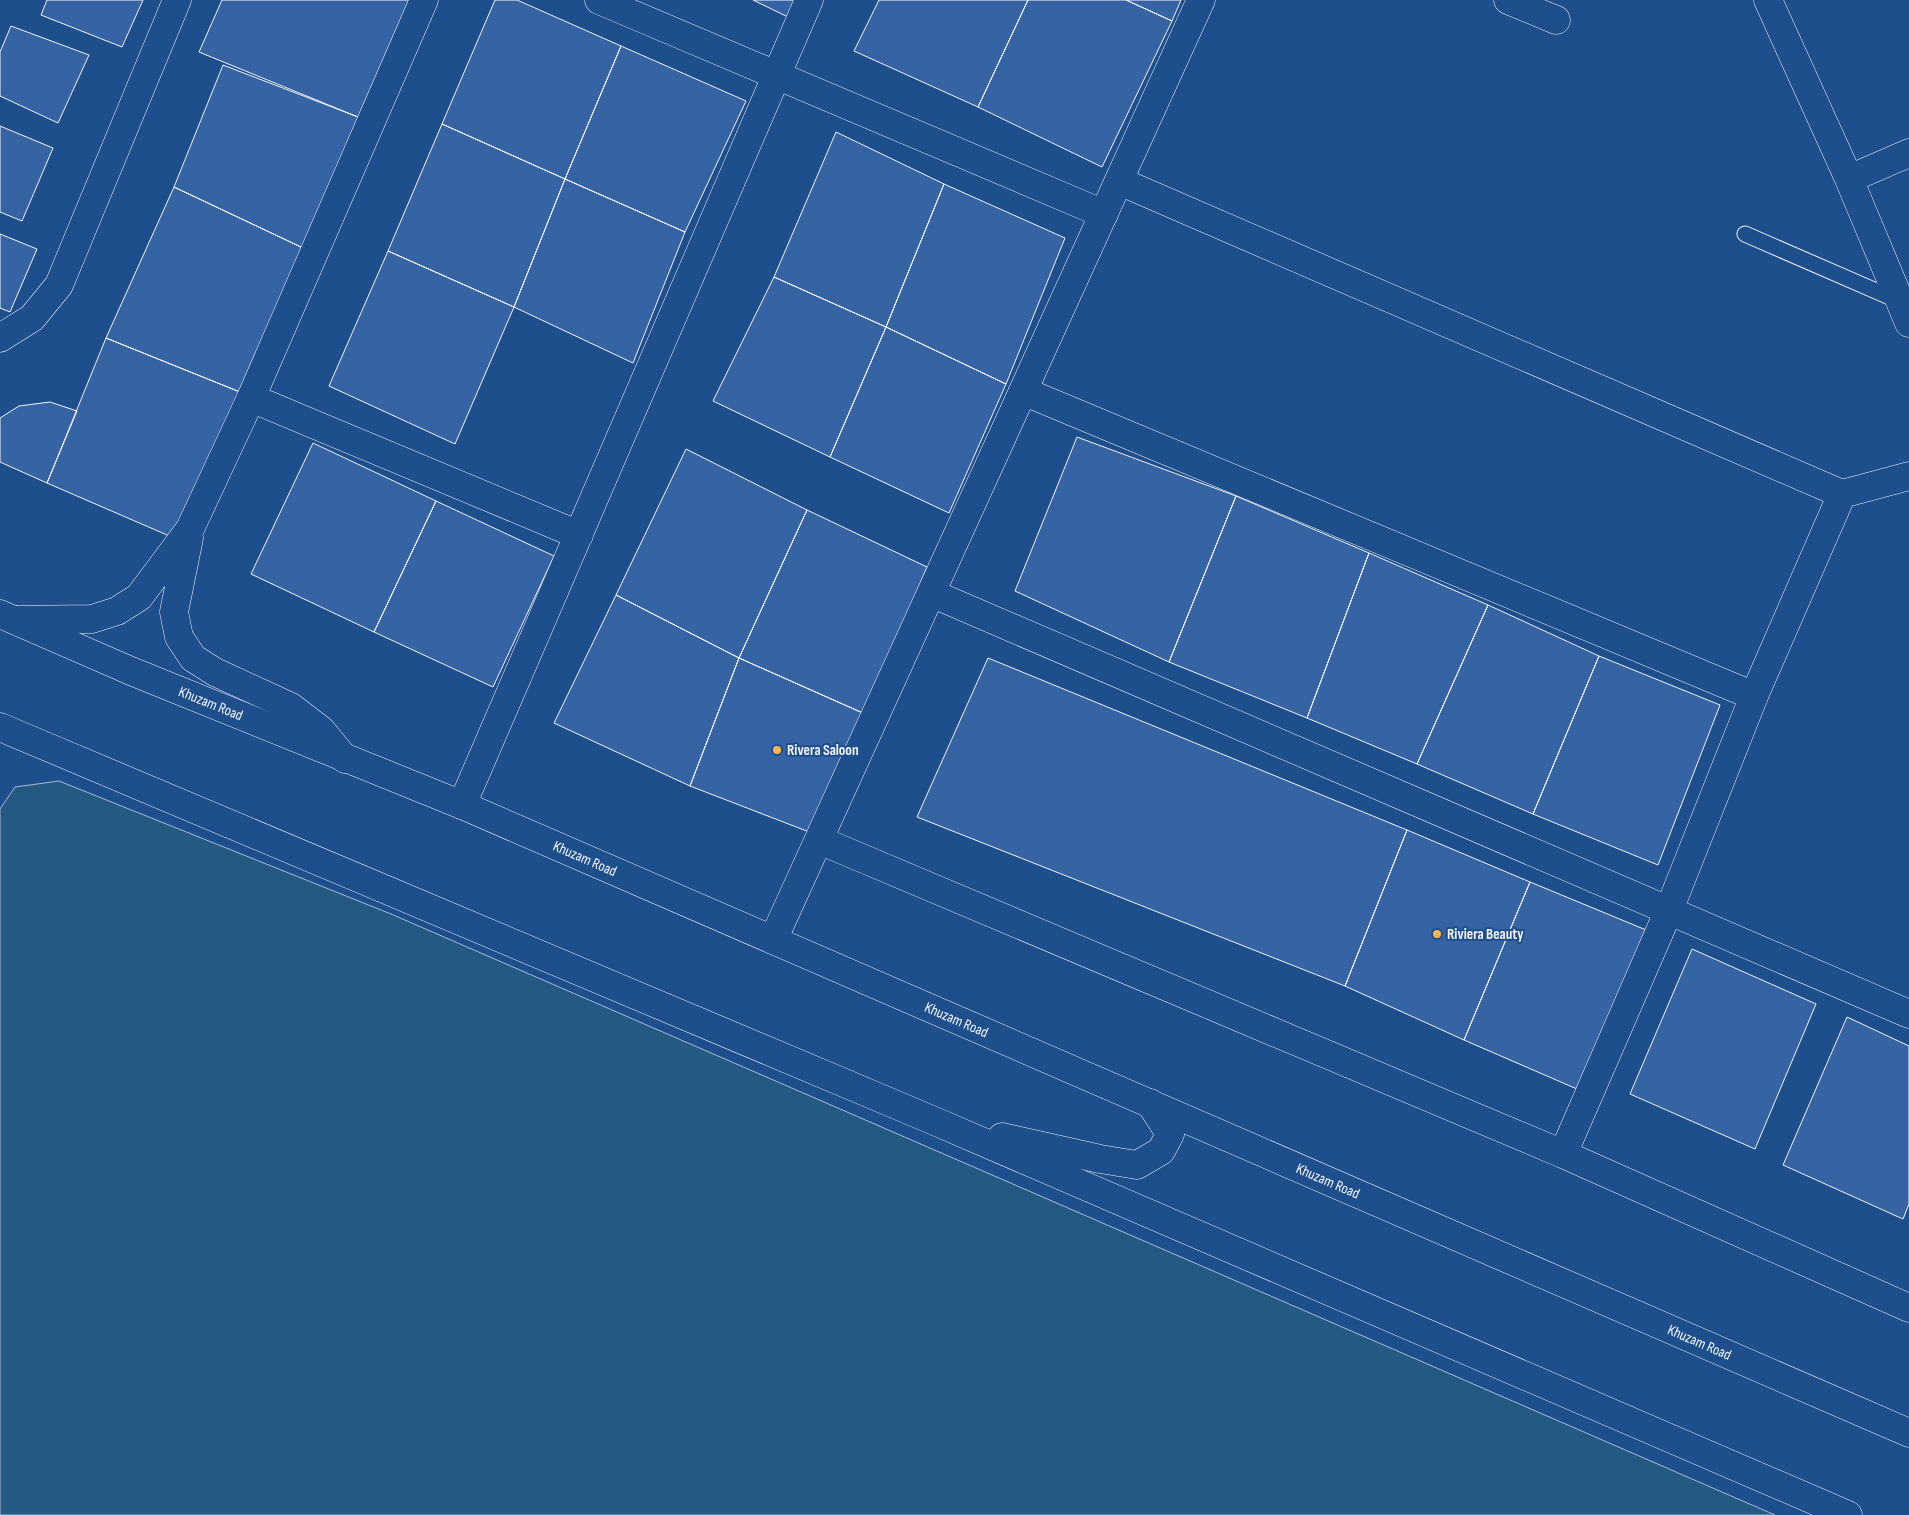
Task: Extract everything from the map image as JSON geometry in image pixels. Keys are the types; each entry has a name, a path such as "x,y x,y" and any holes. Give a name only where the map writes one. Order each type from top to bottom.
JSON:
{"street":[{"path":"0,338 32,318 59,285 177,0"},
{"path":"8,618 92,619 117,611 139,597 190,530 251,398 424,0"},
{"path":"599,0 1104,214"},
{"path":"462,805 777,76 808,0"},
{"path":"773,940 1201,0"},
{"path":"1508,0 1556,20"},
{"path":"1768,0 1849,179 1904,312"},
{"path":"1849,179 1909,153"},
{"path":"1119,181 1842,494 1909,476"},
{"path":"1023,390 1754,696"},
{"path":"251,398 579,535"},
{"path":"1563,1154 1669,910 1754,696 1842,494"},
{"path":"190,530 174,612 178,637 193,658 215,672 291,707 321,730 345,759"},
{"path":"931,593 1909,1014"},
{"name":"Khuzam Road","path":"8,618 345,759 462,805 1909,1432"},
{"path":"0,727 932,1120 1848,1515"},
{"path":"819,840 1563,1154 1909,1308"},
{"path":"932,1120 1100,1159 1137,1165 1162,1150 1170,1134 1150,1103"}],"lane":[{"path":"1745,234 1904,312"}],"shaded area":[{"path":"59,781 391,914 1775,1515 0,1515 0,809 15,787"}],"building":[{"path":"47,0 143,0 122,47 41,15"},
{"path":"222,0 409,0 358,117 199,52"},
{"path":"495,0 517,0 621,46 565,179 442,124"},
{"path":"753,0 796,0 788,17"},
{"path":"879,0 1028,0 978,107 854,51"},
{"path":"1028,0 1126,0 1172,21 1102,167 978,107"},
{"path":"1126,0 1181,0 1172,21"},
{"path":"11,26 89,55 58,123 0,96 0,52"},
{"path":"621,46 746,101 685,232 565,179"},
{"path":"223,65 358,117 303,248 174,187"},
{"path":"442,124 565,179 514,307 388,251"},
{"path":"0,126 53,148 22,221 0,212"},
{"path":"836,132 944,184 886,327 774,277"},
{"path":"565,179 685,232 633,363 514,307"},
{"path":"944,184 1065,238 1006,384 886,327"},
{"path":"174,187 303,248 240,392 106,338"},
{"path":"0,234 37,249 10,312 0,308"},
{"path":"388,251 514,307 455,444 329,386"},
{"path":"774,277 886,327 830,457 713,401"},
{"path":"886,327 1006,384 949,513 830,457"},
{"path":"106,338 240,392 174,538 47,483"},
{"path":"50,402 77,411 47,483 0,462 0,418 19,406"},
{"path":"1077,437 1236,496 1169,662 1015,591"},
{"path":"313,443 436,501 374,632 251,574"},
{"path":"686,449 807,510 739,658 616,595"},
{"path":"1236,496 1369,553 1307,718 1169,662"},
{"path":"436,501 554,556 493,687 374,632"},
{"path":"807,510 927,567 865,714 739,658"},
{"path":"1369,553 1488,605 1417,764 1307,718"},
{"path":"616,595 739,658 690,786 554,723"},
{"path":"1488,605 1599,656 1533,814 1417,764"},
{"path":"1599,656 1720,705 1658,865 1533,814"},
{"name":"Rivera Saloon","path":"739,658 865,714 817,835 690,786"},
{"path":"988,658 1407,830 1345,986 917,817"},
{"name":"Riviera Beauty","path":"1407,830 1530,882 1464,1040 1345,986"},
{"path":"1530,882 1651,932 1577,1089 1464,1040"},
{"path":"1692,949 1816,1004 1755,1149 1630,1094"},
{"path":"1847,1017 1909,1046 1909,1204 1903,1219 1783,1165"}],"place":[{"name":"Rivera Saloon","path":"777,750"},
{"name":"Riviera Beauty","path":"1437,934"}]}
